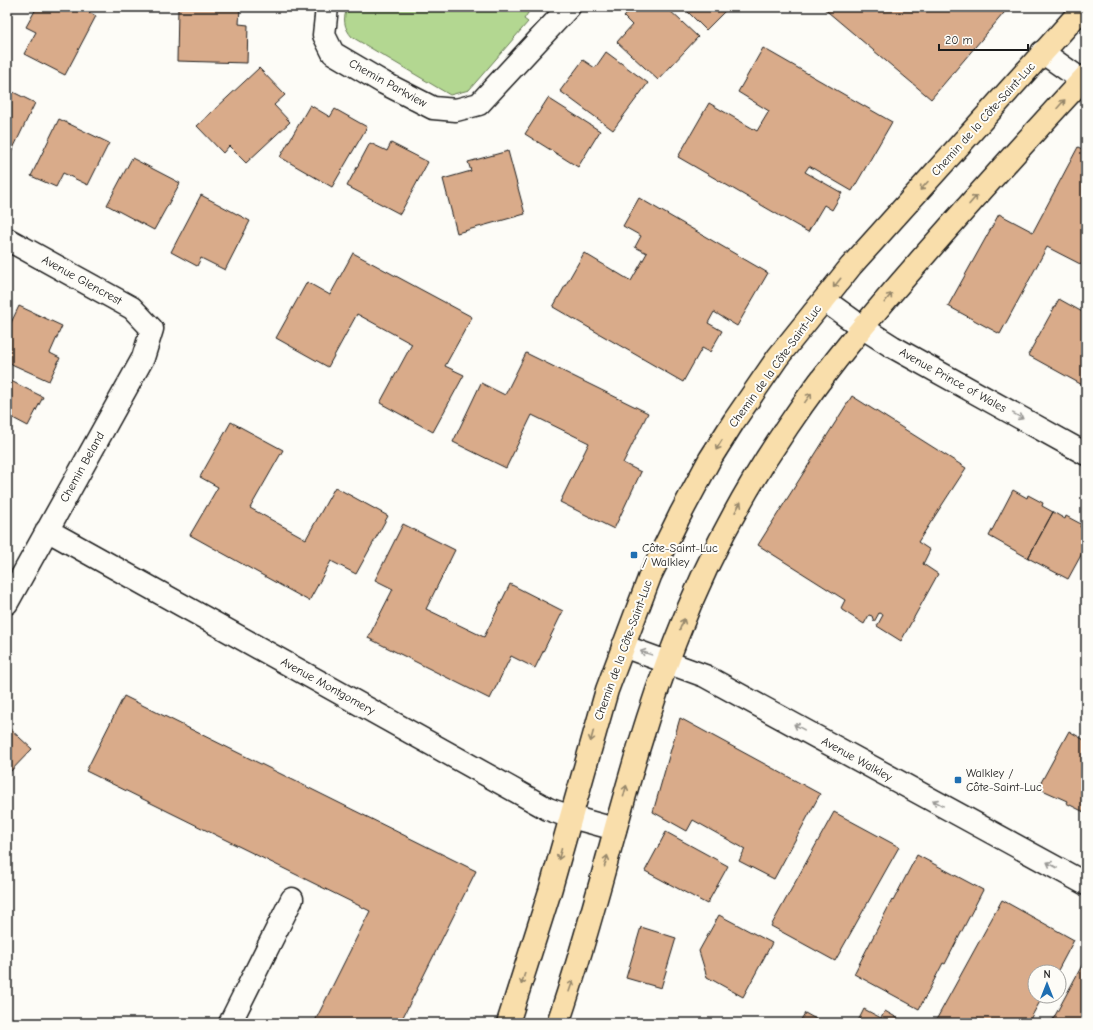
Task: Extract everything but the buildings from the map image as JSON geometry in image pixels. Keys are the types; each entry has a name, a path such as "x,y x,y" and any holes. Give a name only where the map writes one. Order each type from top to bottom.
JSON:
{"main road":[{"name":"Chemin de la Côte-Saint-Luc","path":"508,1023 571,817 594,729 623,646 650,576 710,459 756,388 851,266 1084,7"},
{"path":"558,1023 576,970 642,734 668,661 706,570 744,498 792,421 836,360 979,193 1085,80"}],"street":[{"name":"Chemin Parkview","path":"327,7 324,35 334,53 384,83 433,108 456,110 479,104 569,7"},
{"path":"1042,52 1085,80"},
{"name":"Avenue Glencrest","path":"7,239 132,308 152,329"},
{"name":"Avenue Prince of Wales","path":"824,300 893,347 1086,454"},
{"name":"Chemin Beland","path":"7,603 143,358 152,329"},
{"name":"Avenue Montgomery","path":"47,530 542,805 571,817 615,829"},
{"name":"Avenue Walkley","path":"623,646 668,661 705,676 1086,884"},
{"path":"230,1023 292,899"}],"green space":[{"path":"348,7 532,7 524,19 528,22 469,90 450,95 352,37 347,30 345,23 345,15"}],"place":[{"name":"Côte-Saint-Luc / Walkley","path":"634,555"},
{"name":"Walkley / Côte-Saint-Luc","path":"958,780"}]}
